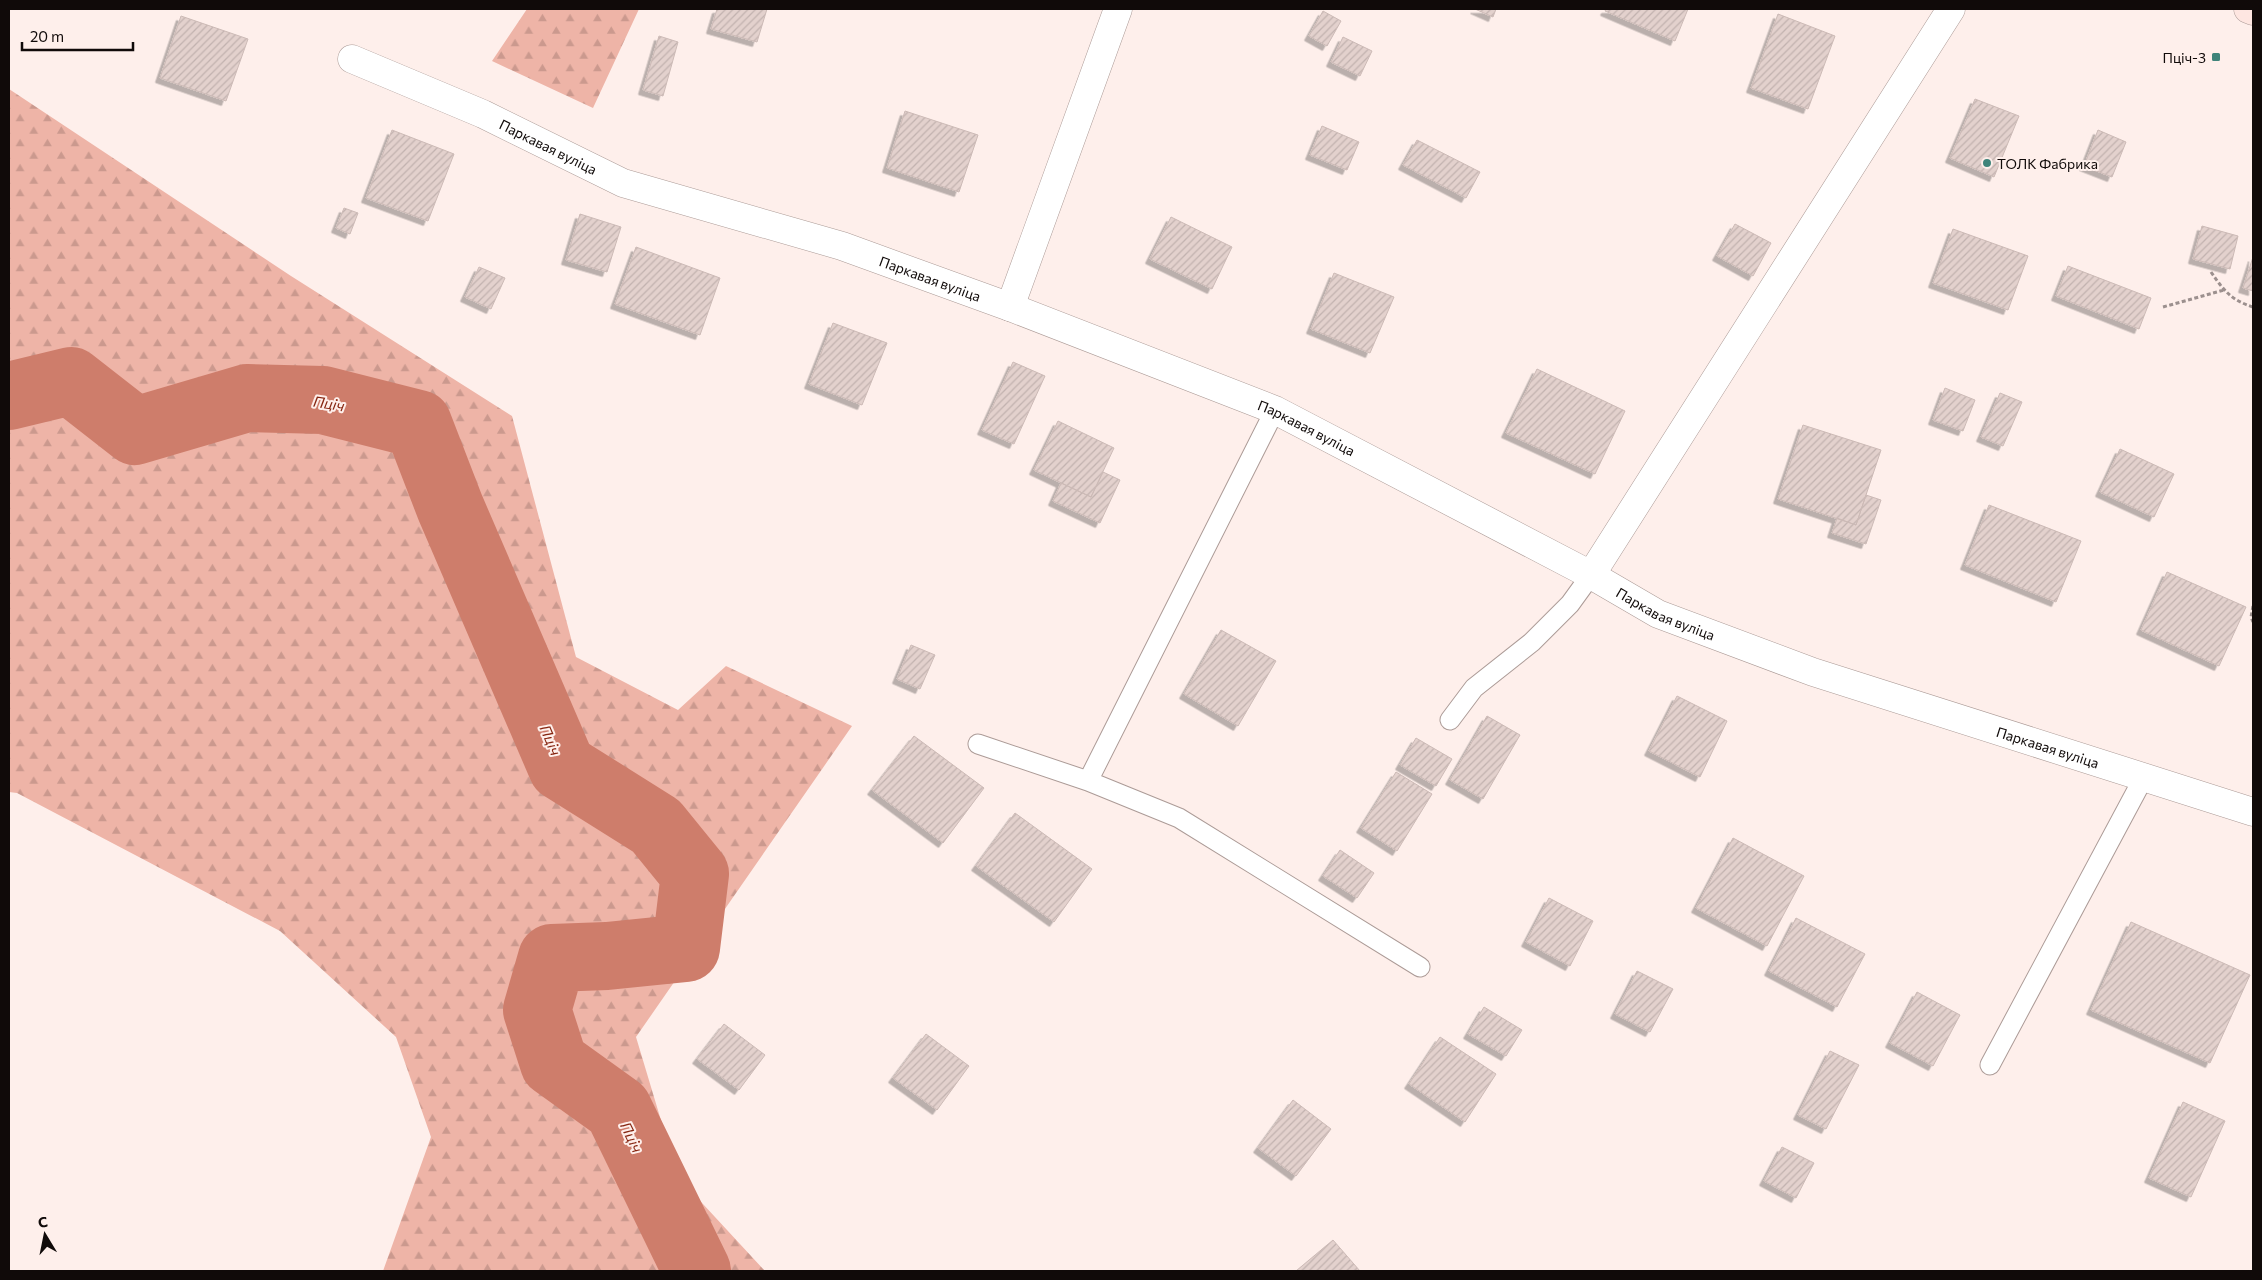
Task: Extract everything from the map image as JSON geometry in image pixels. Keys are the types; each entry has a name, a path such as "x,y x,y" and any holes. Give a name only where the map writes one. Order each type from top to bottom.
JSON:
{"street":[{"path":"1010,307 1118,9"},
{"path":"1591,575 1951,9"},
{"path":"2248,9 2253,11"},
{"name":"Паркавая вуліца","path":"352,59 484,114 623,183 842,246 1010,307 1275,410 1591,575 1658,614 1813,672 2253,812"}],"lane":[{"path":"1088,781 1275,410"},
{"path":"1450,720 1474,688 1532,642 1570,604 1591,575"},
{"path":"978,744 1088,781 1179,818 1420,967"},
{"path":"1990,1065 2144,776"}],"path":[{"path":"2211,272 2224,290 2238,302 2253,307"},
{"path":"2163,307 2224,290"},
{"path":"2253,606 2251,617 2253,622"}],"green space":[{"path":"527,9 639,9 593,108 492,61"},
{"path":"9,89 291,276 512,416 576,657 678,710 726,666 852,726 636,1037 678,1177 765,1271 383,1271 431,1137 396,1037 280,931 17,793 9,792"}],"building":[{"path":"717,9 767,9 757,42 711,29"},
{"path":"1475,9 1496,9 1493,17"},
{"path":"1606,9 1688,9 1675,41 1605,11"},
{"path":"1323,11 1341,21 1327,46 1309,36"},
{"path":"1778,14 1835,36 1808,109 1751,88"},
{"path":"181,16 248,39 226,101 160,78"},
{"path":"659,36 678,42 663,96 643,90"},
{"path":"1343,37 1372,51 1360,76 1331,62"},
{"path":"1975,99 2019,116 1994,177 1950,158"},
{"path":"905,111 978,135 959,192 887,168"},
{"path":"1322,126 1359,142 1347,170 1310,155"},
{"path":"392,130 454,154 428,221 366,198"},
{"path":"2098,130 2126,142 2112,177 2084,166"},
{"path":"1417,140 1480,172 1466,198 1403,165"},
{"path":"344,208 358,213 350,234 336,228"},
{"path":"580,214 621,227 607,272 566,260"},
{"path":"1171,217 1232,247 1212,289 1150,259"},
{"path":"1735,224 1771,243 1753,276 1717,256"},
{"path":"2202,226 2238,236 2230,269 2193,259"},
{"path":"1953,229 2028,256 2008,310 1933,283"},
{"path":"636,247 720,278 700,335 615,304"},
{"path":"2253,257 2253,291 2243,288"},
{"path":"2068,266 2151,298 2139,329 2056,296"},
{"path":"479,267 505,278 491,309 465,297"},
{"path":"1334,273 1394,297 1370,353 1311,329"},
{"path":"833,323 887,343 862,405 809,384"},
{"path":"1013,362 1045,376 1014,444 982,430"},
{"path":"1537,369 1625,411 1595,474 1506,433"},
{"path":"1945,388 1975,400 1963,431 1933,420"},
{"path":"2000,393 2022,402 2003,446 1981,437"},
{"path":"1058,421 1114,448 1091,497 1034,470"},
{"path":"1803,425 1881,450 1856,525 1778,499"},
{"path":"2120,449 2174,474 2154,517 2100,492"},
{"path":"1103,472 1120,480 1100,523 1053,501 1061,483 1091,497"},
{"path":"1866,495 1881,500 1866,544 1832,533 1837,518 1856,525"},
{"path":"1989,505 2081,541 2056,602 1965,565"},
{"path":"2167,572 2246,607 2219,666 2141,630"},
{"path":"1221,630 1276,661 1238,726 1184,694"},
{"path":"911,645 935,655 920,689 897,679"},
{"path":"1677,696 1727,721 1700,777 1649,751"},
{"path":"1487,716 1520,735 1483,799 1450,780"},
{"path":"914,736 984,788 943,843 872,790"},
{"path":"1416,738 1452,759 1436,786 1400,765"},
{"path":"1396,772 1432,794 1397,851 1361,828"},
{"path":"1015,813 1092,869 1054,922 976,866"},
{"path":"1733,838 1804,876 1767,946 1696,908"},
{"path":"1340,850 1374,873 1357,898 1323,876"},
{"path":"1549,898 1593,921 1570,966 1526,942"},
{"path":"1796,918 1865,954 1837,1007 1769,971"},
{"path":"2131,922 2250,975 2210,1063 2091,1010"},
{"path":"1637,971 1673,989 1650,1032 1615,1014"},
{"path":"1917,992 1960,1015 1933,1066 1890,1043"},
{"path":"1484,1007 1522,1030 1506,1056 1468,1034"},
{"path":"724,1024 765,1055 739,1090 697,1059"},
{"path":"926,1034 969,1066 937,1110 893,1078"},
{"path":"1440,1037 1496,1074 1465,1122 1409,1084"},
{"path":"1830,1051 1859,1065 1826,1129 1798,1115"},
{"path":"1293,1100 1331,1129 1296,1176 1258,1148"},
{"path":"2183,1102 2225,1121 2191,1197 2149,1178"},
{"path":"1782,1147 1814,1163 1796,1198 1764,1181"},
{"path":"1333,1240 1360,1271 1296,1271"}],"waterway":[{"name":"Пціч","path":"9,396 71,381 135,431 247,398 323,400 418,424 450,507 562,767 656,826 695,874 686,948 607,956 552,958 537,1010 554,1063 618,1109 697,1271"}],"place":[{"name":"Пціч-3","path":"2216,57"},
{"name":"ТОЛК Фабрика","path":"1987,163"}]}
